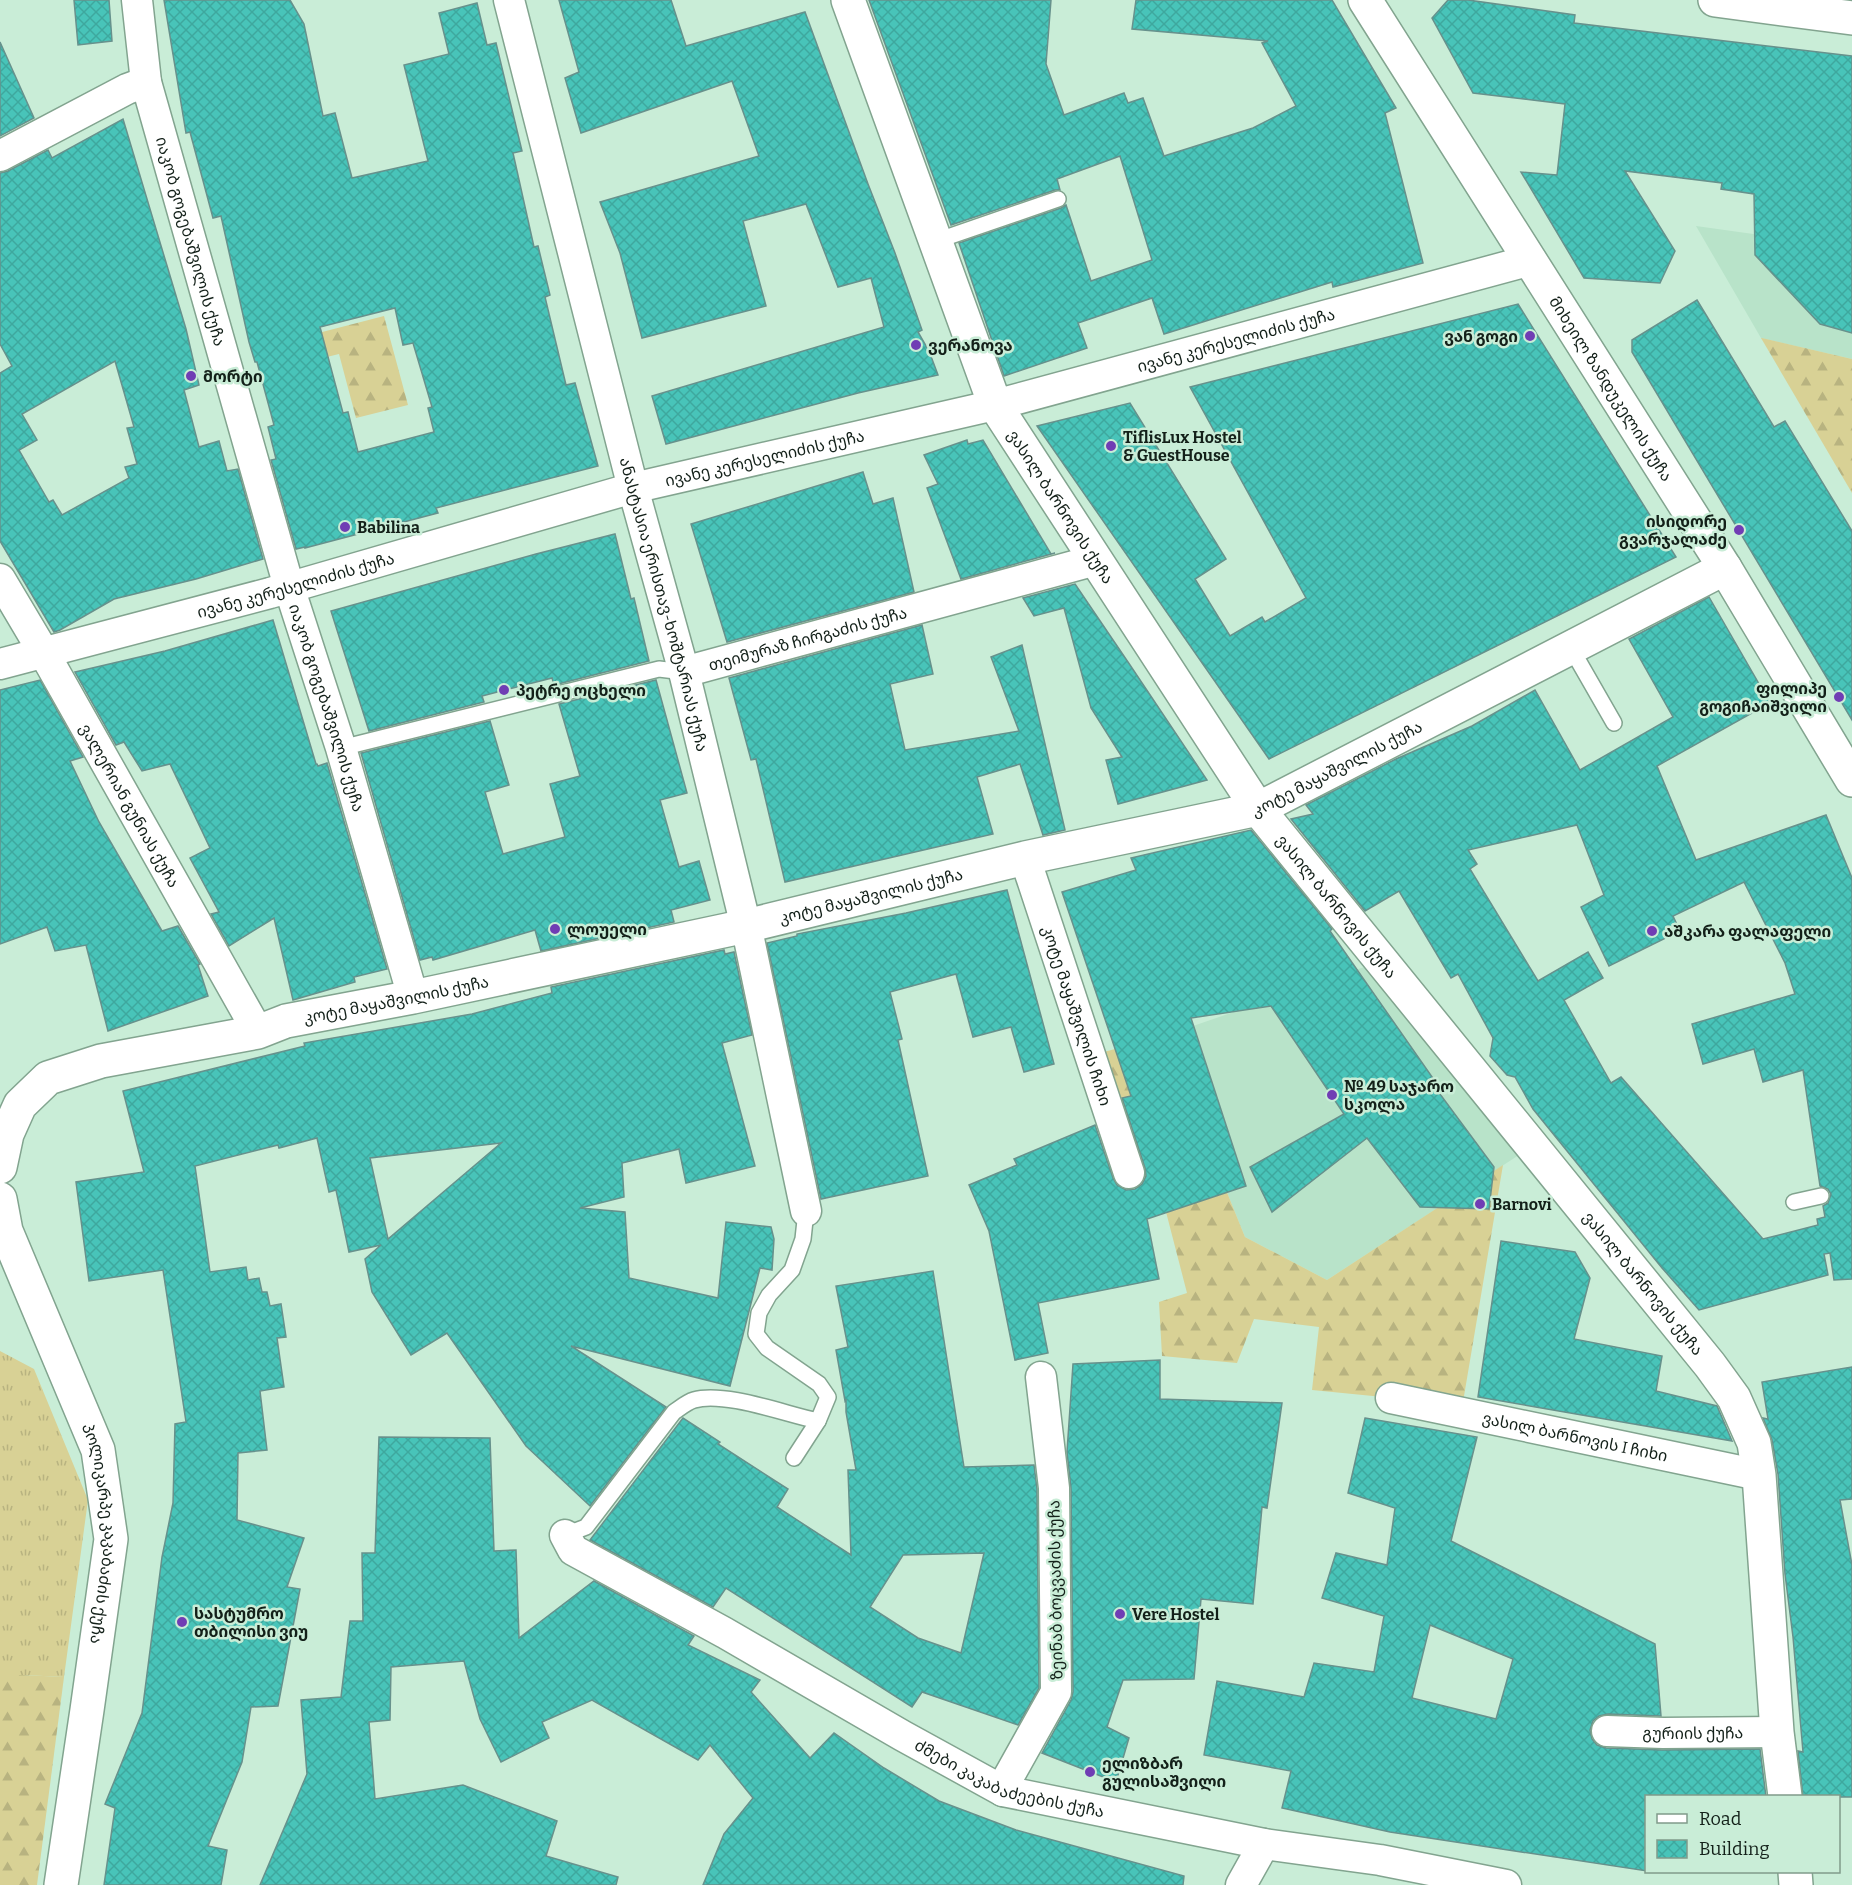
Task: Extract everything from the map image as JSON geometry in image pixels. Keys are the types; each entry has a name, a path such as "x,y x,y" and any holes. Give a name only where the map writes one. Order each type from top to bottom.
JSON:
{"street":[{"name":"იაკობ გოგებაშვილის ქუჩა","path":"137,0 146,82 289,587 341,748 413,997"},
{"name":"ანასტასია ერისთავ-ხოშტარიას ქუჩა","path":"509,0 633,488 684,672 746,926 806,1211"},
{"name":"ვასილ ბარნოვის ქუჩა","path":"848,0 994,405 1258,809 1710,1365 1734,1398 1754,1443 1759,1475 1785,1795"},
{"name":"მიხეილ ზანდუკელის ქუჩა","path":"1365,0 1725,568 1852,779"},
{"path":"1715,0 1852,18"},
{"path":"0,156 127,89 146,82"},
{"name":"ივანე კერესელიძის ქუჩა","path":"0,664 289,587 633,488 994,405 1531,260"},
{"name":"თეიმურაზ ჩირგაძის ქუჩა","path":"684,672 1096,560"},
{"name":"კოტე მაყაშვილის ქუჩა","path":"3,1134 20,1106 48,1078 100,1061 258,1032 286,1021 413,997 746,926 1025,858 1258,809 1725,568"},
{"name":"ვალერიან გუნიას ქუჩა","path":"0,579 44,652 258,1032"},
{"name":"კოტე მაყაშვილის ჩიხი","path":"1025,858 1129,1173"},
{"path":"0,1167 3,1134"},
{"name":"პოლიკარპე კაკაბაძის ქუჩა","path":"0,1199 6,1231 98,1450 111,1539 61,1885"},
{"name":"ზეინაბ ბოცვაძის ქუჩა","path":"1003,1791 1056,1692 1054,1488 1041,1377"},
{"name":"ვასილ ბარნოვის I ჩიხი","path":"1391,1398 1759,1475"},
{"name":"ძმები კაკაბაძეების ქუჩა","path":"564,1535 573,1550 725,1633 1003,1791 1264,1844 1380,1860 1506,1885"},
{"name":"გურიის ქუჩა","path":"1606,1731 1778,1732"},
{"path":"1241,1885 1264,1844"}],"lane":[{"path":"936,241 1058,199"},
{"path":"1571,648 1614,723"},
{"name":"თეიმურაზ ჩირგაძის ქუჩა","path":"341,748 659,669 684,672"},
{"path":"1794,1202 1821,1196"},
{"path":"794,1458 818,1421 828,1396 819,1384 767,1348 756,1334 759,1313 770,1295 792,1270 803,1239 806,1211"},
{"path":"564,1535 585,1527 674,1412 692,1400 713,1397 731,1400 818,1421"}],"shaded area":[{"path":"1696,226 1852,248 1852,359 1761,338"},
{"name":"№ 49 საჯარო სკოლა","path":"1373,964 1522,1153 1327,1280 1245,1237 1164,1036"}],"green space":[{"path":"384,316 408,405 356,418 339,354 274,370 268,346"},
{"path":"1761,338 1852,359 1852,493"},
{"path":"1164,1036 1245,1237 1327,1280 1503,1165 1463,1402 1312,1390 1319,1327 1254,1319 1237,1363 1162,1356 1159,1302 1187,1293 1158,1181 1137,1175 1100,1053"},
{"path":"0,1351 34,1369 88,1500 64,1677 0,1675"},
{"path":"0,1675 64,1677 37,1885 0,1885"}],"building":[{"path":"74,0 109,0 112,41 78,45"},
{"path":"164,0 290,0 304,24 323,116 335,113 352,178 428,161 404,65 449,54 439,13 477,3 487,45 496,43 522,151 513,153 534,247 538,246 550,295 545,297 566,385 575,383 598,466 436,508 438,513 296,549 271,460 276,459 268,427 274,425 257,362 255,362 249,342 221,216 213,218 190,132 186,133","holes":["395,308 403,345 413,343 432,407 428,408 434,432 358,452 348,412 343,413 320,327"]},
{"path":"559,0 671,0 686,46 805,12 895,253 922,330 918,332 929,351 938,375 858,393 666,444 652,396 884,327 871,278 838,287 806,204 743,221 766,306 642,338 620,253 600,202 759,156 732,81 581,133 565,78 579,72"},
{"path":"869,0 1051,0 1046,64 1064,115 1124,93 1128,103 1143,98 1164,156 1253,128 1296,106 1262,43 1268,41 1132,29 1136,0 1332,0 1396,108 1385,113 1423,263 1333,287 1332,282 1164,334 1152,298 1078,323 1087,348 1004,376 959,243 1066,205 1091,281 1152,260 1120,156 1057,179 1060,190 951,225"},
{"path":"1448,0 1468,0 1575,15 1574,23 1852,56 1852,333 1820,324 1755,255 1754,194 1721,189 1722,183 1625,171 1675,251 1660,283 1584,278 1521,172 1557,175 1565,104 1473,93 1432,18"},
{"path":"0,42 34,118 0,136"},
{"path":"123,119 186,329 199,385 184,390 199,447 219,441 227,471 238,469 263,559 196,579 114,599 54,632 0,541 0,373 12,366 0,344 0,173 48,150 52,158","holes":["115,361 134,427 127,428 137,464 125,467 129,478 62,515 53,500 49,502 19,450 37,440 22,414"]},
{"path":"1697,300 1774,427 1785,421 1852,531 1852,720 1632,352 1632,340"},
{"path":"1518,304 1676,557 1269,759 1037,426 1130,403 1226,559 1195,579 1230,636 1262,617 1265,622 1306,598 1190,387"},
{"path":"967,440 968,444 983,440 1051,554 1055,553 961,579 927,488 938,484 924,455"},
{"path":"863,472 873,504 893,498 914,592 727,642 691,524"},
{"path":"615,534 631,599 634,598 649,661 554,685 552,678 482,696 484,702 369,731 331,611"},
{"path":"1075,584 1207,780 1118,804 1106,760 1122,757 1091,708 1064,608 1034,616 1023,598"},
{"path":"1709,597 1770,703 1657,766 1696,860 1826,815 1852,878 1852,1279 1834,1280 1830,1253 1824,1254 1828,1275 1699,1310 1533,1109 1515,1077 1507,1075 1490,1056 1493,1038 1458,974 1451,978 1399,891 1365,911 1291,819 1313,814 1306,805 1396,759 1472,726 1535,690 1580,770 1673,717 1629,639","holes":["1577,825 1604,895 1581,907 1609,966 1680,931 1673,916 1744,882 1785,963 1795,994 1692,1024 1703,1064 1754,1049 1763,1082 1803,1070 1820,1186 1828,1189 1831,1194 1828,1203 1823,1206 1825,1217 1817,1219 1818,1225 1763,1239 1621,1077 1611,1083 1564,1000 1603,978 1588,952 1538,981 1470,869 1477,864 1468,850"]},
{"path":"273,620 316,764 318,766 327,763 387,969 354,977 355,982 293,1000 274,918 229,946 211,914 219,912 190,858 210,848 170,764 142,771 124,742 116,745 75,672 165,651"},
{"path":"922,625 933,674 890,684 905,750 1019,731 991,657 1022,645 1065,830 1043,835 1020,764 977,777 993,834 785,882 756,759 751,760 729,678"},
{"path":"40,680 83,757 70,761 99,822 162,931 178,926 200,964 198,965 208,996 108,1031 86,945 55,951 47,927 0,944 0,690"},
{"path":"656,680 687,793 660,800 679,867 699,861 710,900 671,910 674,922 541,951 535,930 433,960 432,957 420,960 361,753 490,721 509,785 485,792 503,854 565,837 550,784 580,776 559,704"},
{"path":"1251,830 1332,929 1330,931 1437,1084 1434,1086 1494,1167 1489,1209 1420,1207 1367,1138 1272,1212 1250,1167 1344,1114 1271,1006 1191,1018 1246,1186 1147,1219 1159,1279 1038,1303 1048,1353 1015,1360 989,1231 969,1185 1017,1165 1014,1159 1095,1125 1117,1185 1126,1190 1135,1189 1142,1184 1146,1176 1122,1098 1131,1096 1062,892 1136,870 1131,858"},
{"path":"1007,890 1054,1064 1024,1072 1011,1027 973,1037 956,974 890,992 902,1039 898,1040 928,1176 821,1199 767,943 797,936 797,934"},
{"path":"724,950 725,954 734,952 752,1035 722,1043 755,1166 686,1183 679,1149 622,1163 624,1197 580,1208 625,1212 629,1278 718,1298 726,1222 771,1227 774,1239 772,1270 760,1268 730,1386 571,1346 666,1407 590,1506 526,1446 447,1333 411,1355 372,1292 365,1259 381,1245 349,1252 336,1190 329,1192 317,1138 279,1148 278,1145 195,1166 210,1272 246,1267 248,1280 259,1278 262,1292 267,1292 270,1306 281,1304 286,1337 277,1338 284,1387 260,1391 267,1450 238,1453 237,1520 304,1538 287,1587 300,1589 278,1706 251,1707 242,1762 208,1846 227,1850 221,1885 104,1885 115,1808 105,1804 142,1713 162,1557 173,1503 175,1424 186,1422 163,1270 89,1281 76,1182 144,1172 123,1091 305,1046 304,1043 472,1014 552,993 551,987","holes":["501,1143 388,1239 370,1158"]},
{"path":"1501,1241 1575,1252 1590,1278 1574,1339 1662,1356 1656,1391 1717,1406 1732,1441 1478,1397"},
{"path":"933,1271 964,1467 1034,1465 1037,1489 1039,1688 1018,1725 922,1692 912,1707 726,1588 713,1607 590,1540 683,1418 720,1442 718,1444 788,1489 777,1507 851,1555 848,1470 856,1470 846,1412 846,1399 845,1401 836,1350 848,1347 836,1286","holes":["984,1553 961,1653 918,1638 870,1607 903,1555"]},
{"path":"1160,1360 1160,1399 1282,1403 1267,1508 1262,1507 1253,1604 1201,1599 1194,1679 1123,1680 1107,1727 1129,1738 1116,1782 1042,1753 1071,1700 1073,1692 1071,1488 1067,1452 1073,1364"},
{"path":"1852,1367 1852,1499 1840,1500 1852,1565 1852,1797 1803,1795 1798,1751 1803,1752 1785,1574 1778,1474 1772,1440 1763,1418 1768,1419 1762,1382"},
{"path":"1365,1418 1477,1437 1451,1541 1655,1644 1661,1716 1608,1714 1599,1716 1593,1721 1590,1730 1592,1739 1597,1745 1606,1748 1760,1749 1766,1795 1645,1795 1645,1871 1390,1832 1282,1808 1291,1771 1204,1755 1217,1681 1304,1697 1314,1663 1374,1672 1384,1616 1322,1598 1336,1553 1387,1565 1395,1508 1348,1493","holes":["1430,1625 1513,1659 1496,1719 1412,1698"]},
{"path":"379,1437 490,1438 494,1551 516,1550 519,1638 594,1581 694,1636 688,1645 760,1680 751,1692 810,1758 834,1733 884,1768 939,1801 1016,1830 1184,1876 1183,1885 703,1885 724,1834 753,1798 710,1745 698,1760 592,1700 542,1722 549,1738 501,1762 480,1719 464,1661 391,1667 390,1720 369,1722 375,1799 463,1785 557,1821 546,1856 618,1877 616,1885 260,1885 307,1774 301,1700 341,1697 350,1621 363,1621 362,1553 375,1553"}],"place":[{"name":"ვან გოგი","path":"1530,336"},
{"name":"ვერანოვა","path":"916,345"},
{"name":"მორტი","path":"191,376"},
{"name":"TiflisLux Hostel & GuestHouse","path":"1111,446"},
{"name":"Babilina","path":"345,527"},
{"name":"ისიდორე გვარჯალაძე","path":"1739,530"},
{"name":"პეტრე ოცხელი","path":"504,690"},
{"name":"ფილიპე გოგიჩაიშვილი","path":"1839,697"},
{"name":"ლოუელი","path":"555,929"},
{"name":"აშკარა ფალაფელი","path":"1652,931"},
{"name":"№ 49 საჯარო სკოლა","path":"1332,1095"},
{"name":"Barnovi","path":"1480,1204"},
{"name":"Vere Hostel","path":"1120,1614"},
{"name":"სასტუმრო თბილისი ვიუ","path":"182,1622"},
{"name":"ელიზბარ გულისაშვილი","path":"1090,1772"}]}
